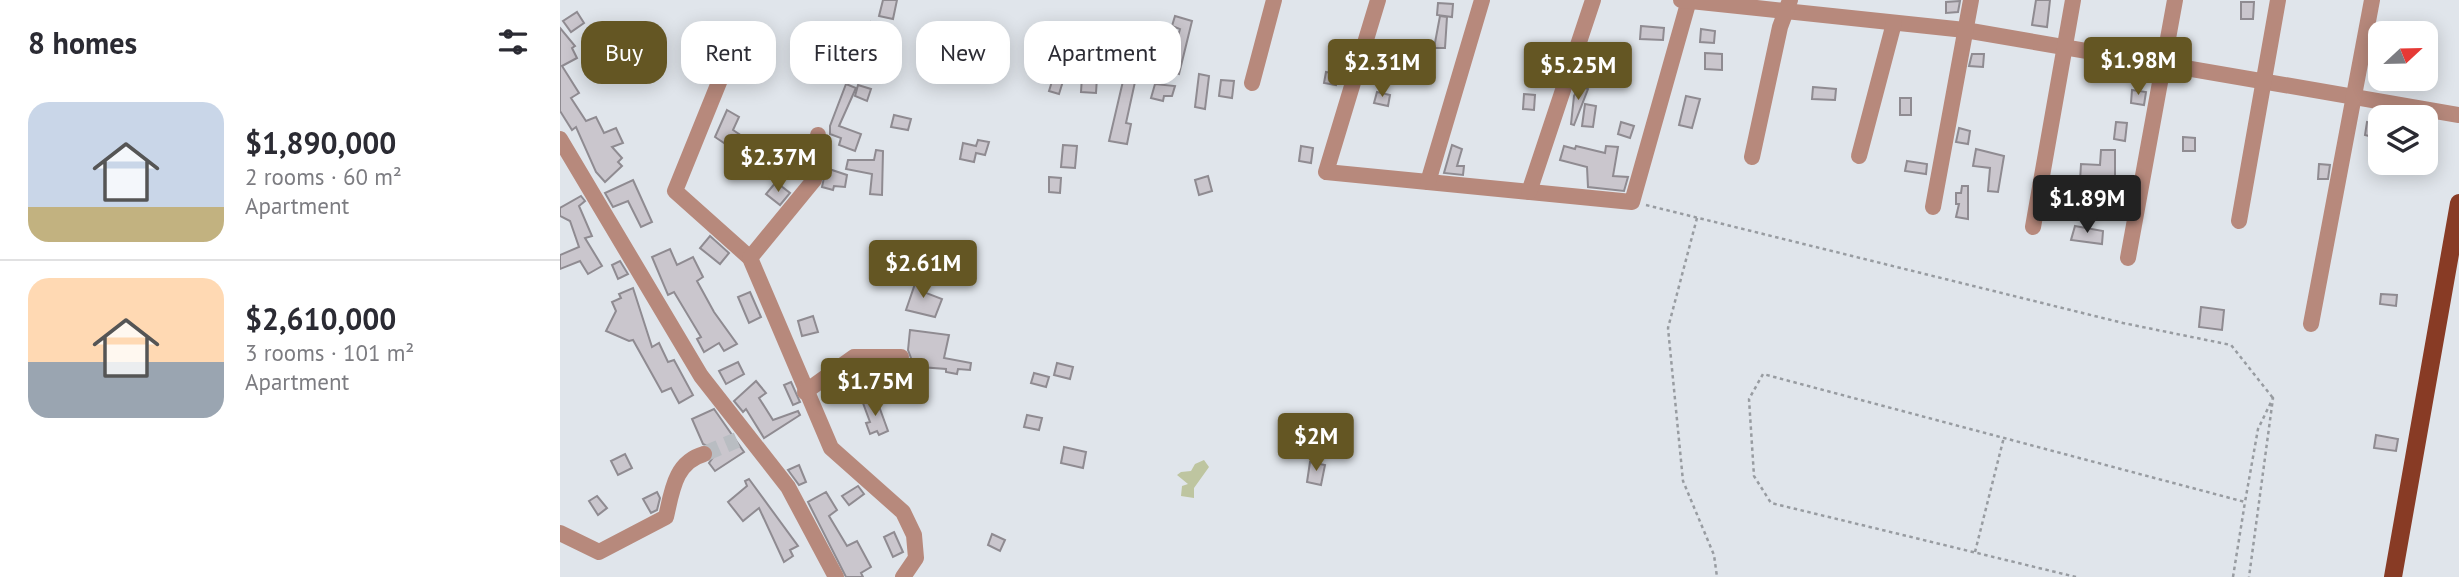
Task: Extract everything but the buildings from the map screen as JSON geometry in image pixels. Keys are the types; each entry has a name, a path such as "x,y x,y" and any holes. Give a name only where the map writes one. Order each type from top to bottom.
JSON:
{"main road":[{"path":"2393,577 2459,203"}],"street":[{"path":"1252,83 1274,0"},
{"path":"1378,0 1326,172 1632,202 1686,0 1788,6 1894,23 1965,30 2263,84 2459,115"},
{"path":"1428,182 1482,0"},
{"path":"1529,192 1592,0"},
{"path":"1933,207 1971,0"},
{"path":"2033,227 2073,0"},
{"path":"2128,258 2175,0"},
{"path":"2239,221 2278,0"},
{"path":"2311,324 2372,0"},
{"path":"1752,157 1788,6"},
{"path":"1859,156 1894,23"},
{"path":"718,84 675,191 750,258 831,448 903,512 914,535 916,558 903,577"},
{"path":"750,258 814,180 818,135"},
{"path":"560,139 701,376 742,438 788,487 836,577"},
{"path":"805,391 853,357 901,357"},
{"path":"560,533 598,552 666,517 675,477 692,457 704,454"}],"path":[{"path":"1632,202 2123,323 2231,345 2273,398 2249,577"},
{"path":"1697,218 1668,328 1683,481 1714,555 1717,577"},
{"path":"2076,577 1771,503 1754,476 1749,399 1763,374 2245,502"},
{"path":"2233,577 2258,429 2273,398"},
{"path":"1975,552 2004,437"}],"green space":[{"path":"1204,460 1209,467 1194,488 1194,498 1181,496 1182,486 1188,484 1177,475 1191,471 1195,464"}],"tunnel":[{"path":"704,454 737,440"}]}
